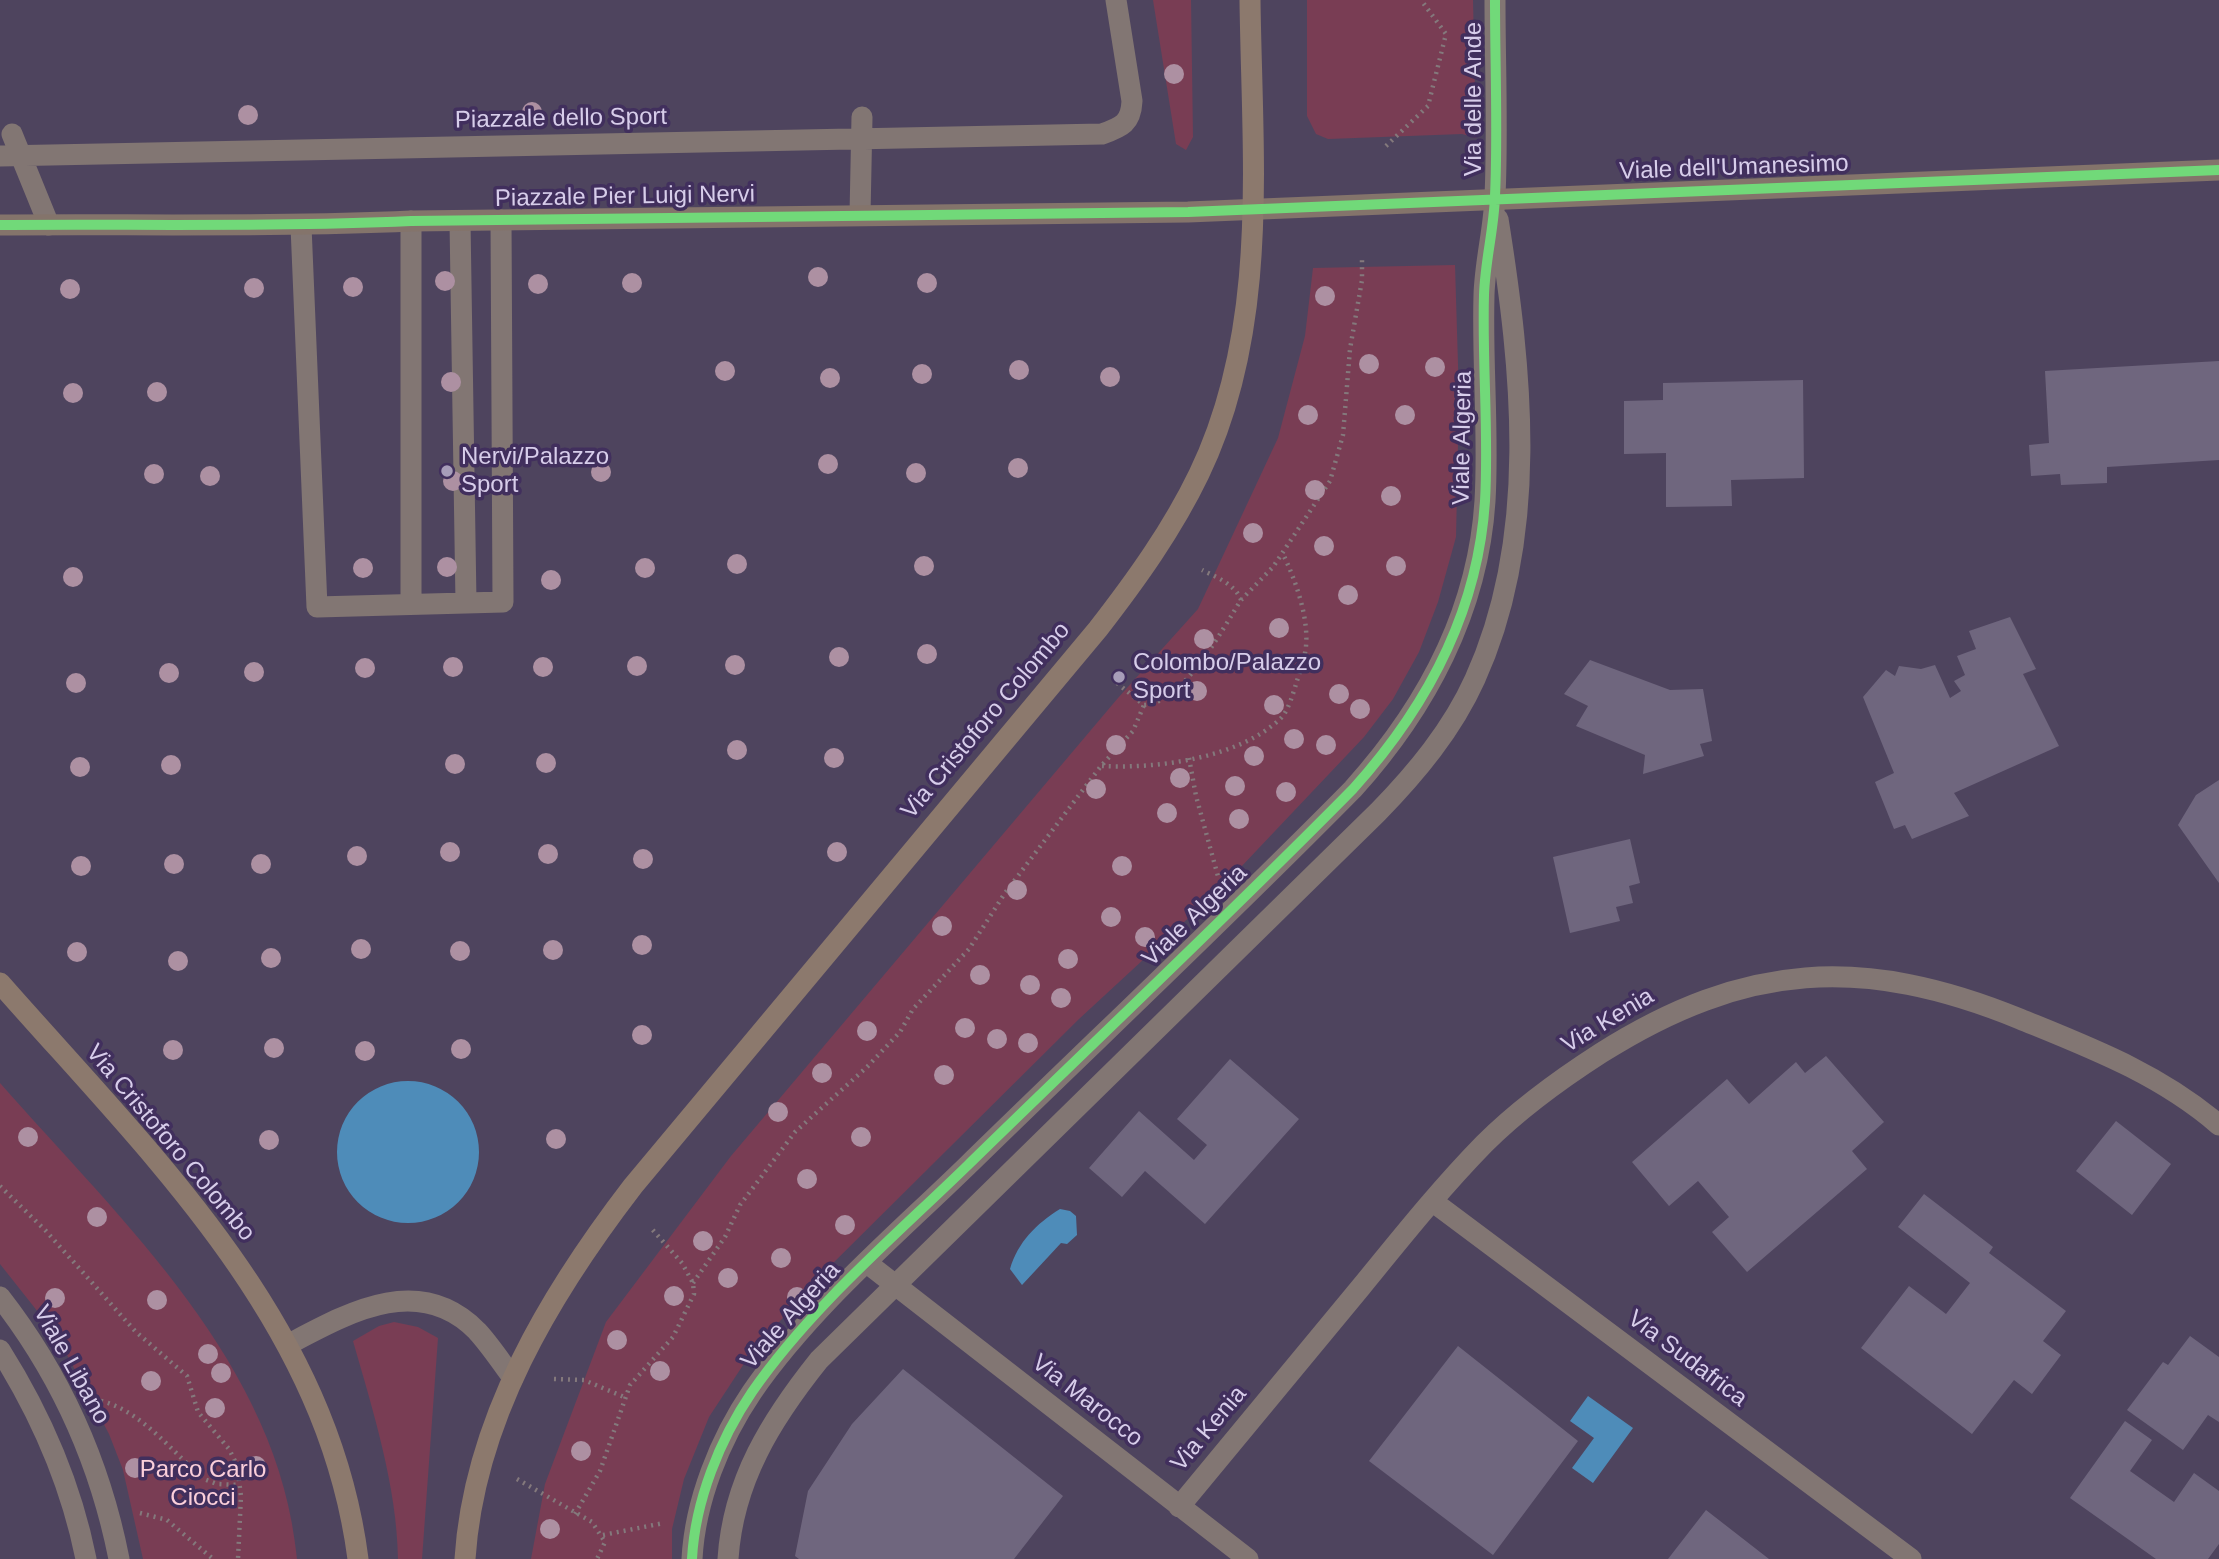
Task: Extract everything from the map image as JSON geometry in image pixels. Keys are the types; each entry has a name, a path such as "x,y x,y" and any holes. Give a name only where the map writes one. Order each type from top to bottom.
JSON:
{"main road":[{"name":"Via Cristoforo Colombo","path":"465,1559 477,1474 513,1378 542,1322 615,1209 1098,629 1171,527 1200,471 1235,364 1252,267 1250,0"},
{"name":"Via Cristoforo Colombo","path":"0,984 186,1195 264,1300 289,1344 316,1403 336,1458 358,1559"}],"street":[{"name":"Piazzale dello Sport","path":"10,156 862,127 1102,134 1121,128 1132,114 1116,0"},
{"name":"Via delle Ande","path":"1495,0 1495,198"},
{"path":"860,215 862,127"},
{"path":"12,134 10,156 49,225"},
{"name":"Viale dell'Umanesimo","path":"1252,209 2219,170"},
{"name":"Viale Algeria","path":"692,1559 710,1476 725,1438 751,1394 796,1337 866,1263 1309,834 1373,768 1419,706 1455,633 1480,543 1485,477 1485,256 1495,198"},
{"name":"Viale Algeria","path":"728,1559 737,1504 766,1433 819,1360 1378,812 1440,740 1474,682 1505,589 1519,487 1511,306 1495,198"},
{"name":"Piazzale Pier Luigi Nervi","path":"0,225 237,223 301,226 411,221 1252,209"},
{"name":"Piazzale Pier Luigi Nervi","path":"301,226 317,607 502,602 501,220"},
{"path":"411,221 411,603"},
{"name":"Piazzale Pier Luigi Nervi","path":"460,221 466,603"},
{"name":"Via Kenia","path":"1179,1507 1432,1201 1520,1110 1602,1053 1661,1018 1703,999 1782,979 1830,976 1889,980 1957,995 2130,1065 2168,1085 2219,1125"},
{"name":"Via Sudafrica","path":"1432,1201 1911,1559"},
{"name":"Via Marocco","path":"866,1263 1248,1559"},
{"name":"Viale Libano","path":"0,1297 48,1368 92,1460 108,1507 119,1559"},
{"path":"289,1344 353,1311 385,1303 425,1303 454,1314 475,1330 513,1378"},
{"path":"0,1350 37,1415 62,1471 86,1559"},
{"name":"Viale Libano","path":"62,1471 92,1460"}],"path":[{"path":"1387,146 1428,106 1446,34 1421,0"},
{"path":"1117,683 1144,705 1154,705 1171,694 1189,675 1241,600 1259,584 1283,553 1330,481 1339,453 1362,260"},
{"path":"1101,766 1147,766 1243,744 1283,717 1305,653 1306,634 1293,574 1283,553"},
{"path":"1202,570 1228,584 1238,592 1241,600"},
{"path":"575,1514 600,1471 624,1397 639,1372 673,1337 691,1304 693,1283 725,1237 740,1205 794,1132 839,1094 900,1032 913,1009 970,949 1005,893 1101,766 1133,731 1144,705"},
{"path":"1189,758 1204,832 1222,887"},
{"path":"0,1186 46,1231 135,1331 187,1376 198,1412 234,1456 239,1485 238,1559"},
{"path":"650,1227 674,1252 693,1283"},
{"path":"554,1379 584,1380 624,1397"},
{"path":"92,1401 116,1405 130,1414 204,1479 217,1484 239,1485"},
{"path":"517,1479 592,1522 603,1535 605,1542 597,1559"},
{"path":"133,1512 153,1514 167,1520 212,1559"},
{"path":"603,1535 673,1522"}],"green space":[{"path":"1153,0 1191,0 1193,137 1186,150 1176,144"},
{"path":"1307,0 1473,0 1476,138 1462,134 1328,139 1316,134 1307,116"},
{"path":"1455,265 1459,398 1456,537 1438,602 1419,652 1393,699 1364,737 1222,887 1079,1019 819,1277 749,1356 709,1417 684,1479 672,1529 672,1559 531,1559 545,1484 606,1322 731,1156 1118,698 1198,609 1278,438 1305,336 1313,268"},
{"name":"Parco Carlo Ciocci","path":"0,1083 143,1243 188,1300 227,1359 260,1422 284,1488 297,1559 143,1559 123,1470 109,1434 57,1336 0,1264"},
{"path":"394,1322 418,1327 438,1338 422,1559 398,1559 389,1476 353,1341 379,1326"}],"water":[{"path":"408,1081 435,1087 458,1102 473,1125 479,1152 473,1179 458,1202 435,1217 408,1223 381,1217 358,1202 343,1179 337,1152 343,1125 358,1102 381,1087"},
{"path":"1060,1209 1070,1211 1076,1216 1077,1235 1067,1244 1061,1243 1022,1285 1010,1269 1013,1259 1036,1227"},
{"path":"1588,1396 1633,1428 1593,1483 1572,1468 1594,1438 1570,1421"}],"building":[{"path":"2219,361 2219,460 2107,467 2107,483 2061,485 2060,474 2031,476 2029,445 2049,443 2045,371"},
{"path":"1803,380 1804,478 1731,480 1732,506 1666,507 1666,453 1624,454 1624,401 1663,400 1663,383"},
{"path":"2010,617 2036,669 2023,674 2059,746 1954,793 1969,816 1912,839 1905,825 1894,829 1875,782 1894,773 1863,697 1886,670 1895,676 1899,666 1921,669 1935,665 1950,698 1961,691 1954,681 1965,675 1957,656 1976,649 1969,631"},
{"path":"1590,660 1670,690 1703,689 1712,741 1700,744 1704,756 1643,774 1645,755 1576,726 1588,706 1564,694"},
{"path":"2219,780 2219,883 2178,825 2196,795"},
{"path":"1630,839 1640,883 1629,886 1633,903 1616,907 1620,921 1570,933 1553,857"},
{"path":"1826,1056 1884,1122 1852,1151 1867,1169 1747,1272 1712,1232 1729,1217 1698,1181 1669,1206 1632,1162 1727,1079 1749,1104 1796,1062 1805,1073"},
{"path":"1230,1059 1299,1119 1205,1224 1145,1171 1122,1197 1089,1168 1139,1111 1194,1160 1207,1145 1177,1119"},
{"path":"2116,1121 2171,1164 2132,1215 2076,1171"},
{"path":"1924,1194 1993,1247 1989,1253 2066,1311 2043,1341 2061,1355 2032,1394 2014,1380 1972,1434 1861,1348 1909,1286 1946,1314 1970,1283 1898,1227"},
{"path":"2190,1336 2219,1357 2219,1422 2208,1415 2183,1450 2127,1410 2163,1362 2168,1365"},
{"path":"1458,1346 1578,1441 1493,1555 1369,1461"},
{"path":"903,1369 1063,1496 1014,1559 799,1559 795,1556 808,1491 852,1424"},
{"path":"2125,1421 2152,1440 2130,1471 2174,1502 2194,1473 2219,1491 2219,1544 2208,1559 2156,1559 2070,1498"},
{"path":"1706,1510 1769,1559 1668,1559"}],"cycle path":[{"path":"692,1559 698,1515 711,1471 740,1410 775,1361 854,1274 1210,931 1353,789 1403,725 1444,656 1472,581 1485,501 1484,295 1495,196 1495,0"},
{"path":"0,225 257,225 1188,212 2219,170"}],"place":[{"name":"Nervi/Palazzo Sport","path":"447,471"},
{"name":"Colombo/Palazzo Sport","path":"1119,677"}]}
